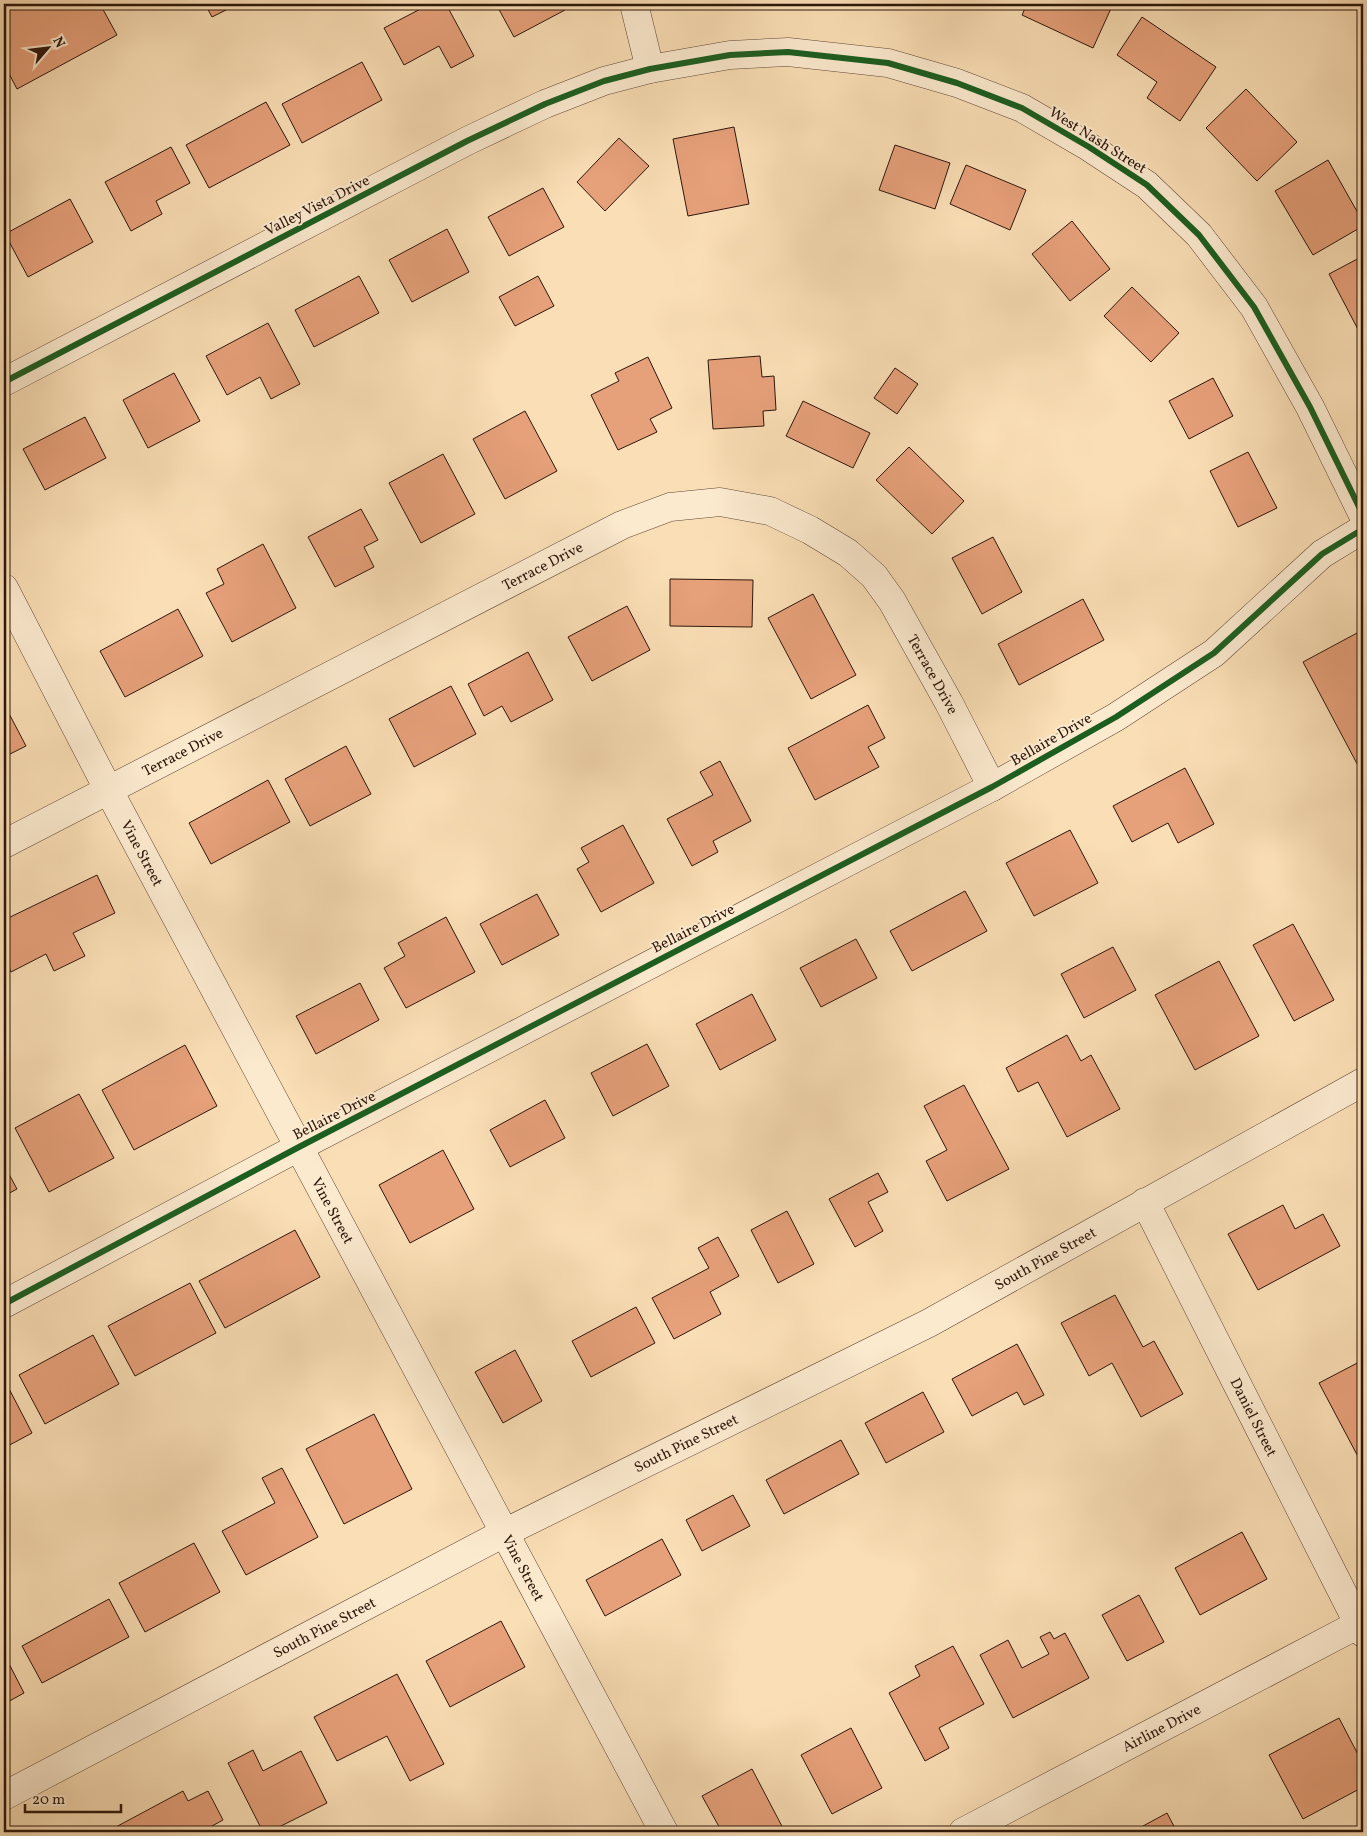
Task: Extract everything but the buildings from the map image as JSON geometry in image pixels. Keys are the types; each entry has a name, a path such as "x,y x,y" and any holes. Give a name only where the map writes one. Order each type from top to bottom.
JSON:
{"street":[{"path":"634,4 650,69"},
{"name":"West Nash Street","path":"650,69 723,55 788,52 888,63 957,83 1022,108 1089,147 1147,185 1199,235 1254,307 1310,407 1363,515"},
{"name":"Valley Vista Drive","path":"4,382 467,141 545,104 604,82 650,69"},
{"name":"Terrace Drive","path":"4,844 622,525 670,507 720,502 770,511 794,522 848,553 874,576 892,601 949,703 992,787"},
{"name":"Bellaire Drive","path":"4,1304 299,1147 992,787 1116,717 1214,653 1322,554 1363,529"},
{"name":"Vine Street","path":"4,588 108,789 664,1832"},
{"name":"South Pine Street","path":"4,1796 504,1533 929,1323 1363,1082"},
{"name":"Daniel Street","path":"1145,1202 1361,1628"},
{"name":"Airline Drive","path":"963,1832 1361,1628"}],"cycle path":[{"path":"4,382 467,141 545,104 604,81 650,69 730,55 788,52 888,63 957,83 1022,108 1089,147 1147,185 1199,235 1254,307 1310,407 1363,515"},
{"path":"4,1304 299,1147 992,787 1116,717 1214,653 1322,554 1363,529"}]}
